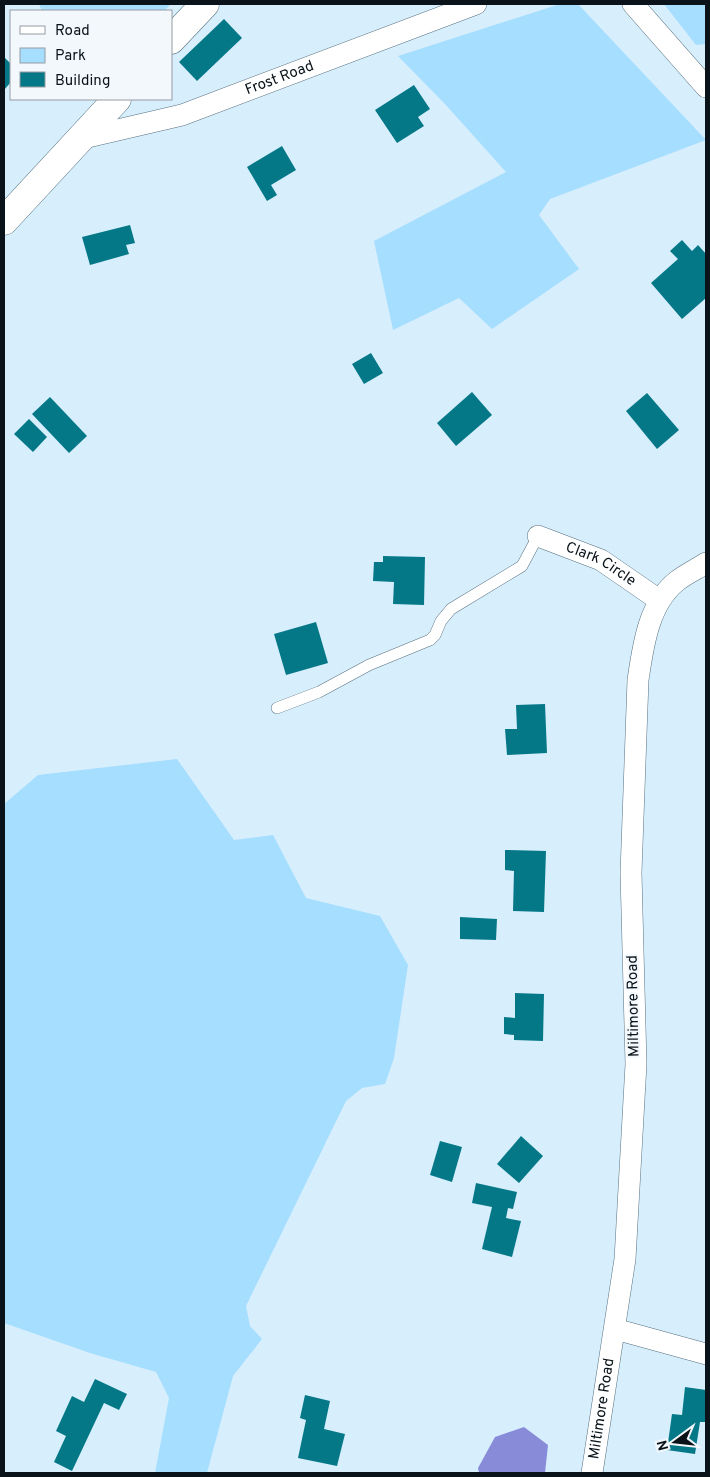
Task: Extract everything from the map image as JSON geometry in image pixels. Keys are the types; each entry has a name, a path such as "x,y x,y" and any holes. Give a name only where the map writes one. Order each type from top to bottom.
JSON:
{"main road":[{"path":"172,39 205,4"},
{"path":"4,221 116,100"}],"street":[{"name":"Frost Road","path":"80,139 182,115 476,4"},
{"path":"633,4 706,87"},
{"name":"Clark Circle","path":"538,536 601,560 659,600"},
{"name":"Miltimore Road","path":"592,1473 616,1329 625,1259 636,1064 631,873 635,720 642,651 659,600 676,582 706,563"},
{"path":"616,1329 706,1354"}],"lane":[{"path":"276,708 319,692 368,665 430,640 436,634 441,620 451,609 522,566 538,536"}],"green space":[{"path":"39,4 171,4 165,10 42,10"},
{"path":"560,4 578,4 706,140 550,199 539,215 579,269 492,329 459,298 393,330 374,241 506,172 445,104 398,56"},
{"path":"664,4 706,4 706,44 696,45"},
{"path":"177,759 234,840 273,835 306,898 380,916 408,965 394,1058 385,1084 362,1088 346,1101 246,1306 250,1326 262,1339 233,1376 207,1473 155,1473 169,1398 156,1372 90,1353 4,1323 4,804 38,775"}],"water":[{"path":"524,1427 548,1445 545,1473 479,1473 478,1468 495,1437"}],"building":[{"path":"224,19 242,38 197,81 179,62"},
{"path":"4,57 10,63 10,83 4,90"},
{"path":"414,85 430,109 418,117 424,126 397,143 375,110"},
{"path":"282,146 296,170 271,185 277,195 267,201 247,167"},
{"path":"130,225 135,243 126,245 129,254 90,265 82,237"},
{"path":"682,240 692,251 698,245 706,254 706,298 682,319 651,283 678,259 670,251"},
{"path":"371,353 383,373 364,384 352,364"},
{"path":"472,392 492,415 456,446 437,423"},
{"path":"647,393 679,430 657,449 626,411"},
{"path":"50,397 87,436 69,453 32,414"},
{"path":"29,419 47,437 33,452 14,434"},
{"path":"383,556 425,557 424,605 393,604 394,582 373,581 374,562 383,562"},
{"path":"316,622 328,663 286,675 274,634"},
{"path":"545,704 547,753 507,755 505,729 517,729 516,705"},
{"path":"505,850 546,851 544,912 513,911 514,871 505,870"},
{"path":"460,917 497,919 496,940 460,939"},
{"path":"515,993 544,994 543,1041 514,1040 514,1035 504,1034 504,1017 515,1018"},
{"path":"521,1136 543,1156 519,1183 497,1164"},
{"path":"440,1141 462,1147 452,1182 430,1175"},
{"path":"476,1183 517,1192 513,1209 508,1208 506,1218 521,1221 512,1257 482,1249 492,1207 472,1203"},
{"path":"95,1379 127,1394 119,1410 104,1403 72,1471 54,1462 66,1436 56,1431 72,1396 84,1402"},
{"path":"685,1387 706,1390 706,1422 700,1422 695,1454 667,1450 672,1414 682,1415"},
{"path":"305,1395 330,1401 324,1429 345,1434 337,1466 298,1458 306,1420 300,1418"}]}
